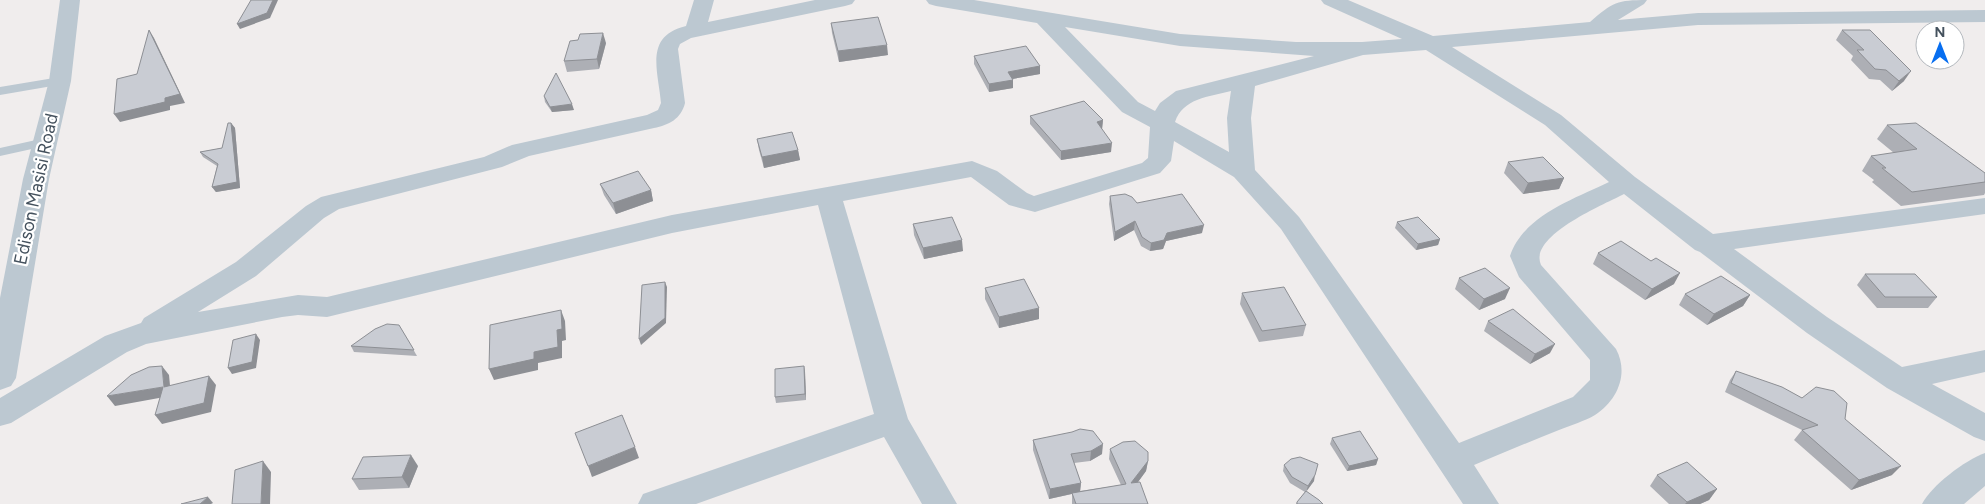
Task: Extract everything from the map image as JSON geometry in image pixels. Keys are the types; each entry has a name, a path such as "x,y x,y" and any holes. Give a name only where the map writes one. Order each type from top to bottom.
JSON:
{"street":[{"name":"Edison Masisi Road","path":"0,378 45,142 60,81 70,0"},
{"path":"695,31 704,0"},
{"path":"0,414 116,344 140,334 246,269 315,212 330,203 493,162 521,150 654,121 672,110 673,103 667,49 670,41 695,31 845,0"},
{"path":"936,0 972,4 1045,19 1199,41 1296,49 1362,49 1698,19 1985,16"},
{"path":"1331,0 1430,43 1553,120 1626,183 1705,244 1817,325 1898,380 1985,428"},
{"path":"1596,28 1614,12 1637,0"},
{"path":"1045,19 1079,57 1130,107 1213,152 1243,172 1290,223 1482,504"},
{"path":"140,334 282,307 298,305 327,307 672,224 829,197 972,169 983,171 1021,202 1035,204 1151,168 1159,161 1162,152 1162,124 1168,108 1184,96 1244,82 1362,49"},
{"path":"1243,172 1238,118 1244,82"},
{"path":"1452,460 1584,406 1605,385 1608,370 1606,357 1529,270 1524,255 1528,242 1547,225 1626,183"},
{"path":"829,197 892,421 940,504"},
{"path":"1705,244 1985,206"},
{"path":"1898,380 1985,361"},
{"path":"655,504 892,421"},
{"path":"1939,504 1985,467"}],"lane":[{"path":"0,91 60,81"},
{"path":"0,152 45,142"}],"building":[{"path":"251,0 273,0 267,13 237,24"},
{"path":"878,17 887,45 838,51 831,23"},
{"path":"149,30 180,94 165,98 165,102 114,114 117,79 137,74"},
{"path":"1842,30 1870,30 1911,71 1899,81 1886,70 1875,69 1857,50 1864,50"},
{"path":"603,33 597,59 564,61 570,41 578,40 580,34"},
{"path":"1026,46 1040,66 1008,72 1013,80 989,84 974,56"},
{"path":"556,73 572,104 550,107 544,96"},
{"path":"1084,101 1103,120 1097,122 1112,143 1061,151 1030,116"},
{"path":"228,123 231,123 237,182 212,187 218,164 200,152 222,148"},
{"path":"1916,123 1985,173 1985,182 1912,192 1882,168 1886,168 1871,156 1917,149 1887,125"},
{"path":"792,132 798,150 762,157 757,139"},
{"path":"1543,157 1564,178 1528,183 1508,162"},
{"path":"638,171 651,190 613,203 600,184"},
{"path":"1125,194 1132,197 1137,203 1182,194 1204,225 1167,233 1164,240 1151,243 1142,237 1135,221 1115,232 1110,196"},
{"path":"952,217 962,240 923,248 913,224"},
{"path":"1418,217 1440,239 1418,244 1397,222"},
{"path":"1621,241 1651,261 1656,258 1680,273 1652,289 1598,253"},
{"path":"1485,268 1510,288 1484,299 1459,278"},
{"path":"1865,274 1915,274 1937,297 1885,297"},
{"path":"1721,276 1750,295 1714,314 1685,294"},
{"path":"1024,279 1039,308 999,317 985,288"},
{"path":"665,282 665,318 639,339 642,285"},
{"path":"1284,287 1306,325 1262,331 1242,293"},
{"path":"1513,309 1555,344 1535,354 1488,321"},
{"path":"561,310 562,329 557,330 558,347 534,352 534,359 489,369 490,325"},
{"path":"387,324 399,325 414,350 351,346 375,329"},
{"path":"256,334 252,362 228,368 233,340"},
{"path":"162,366 164,387 209,376 204,403 155,415 163,387 107,396 131,375 149,367"},
{"path":"804,366 805,394 775,397 775,369"},
{"path":"1736,371 1782,387 1802,398 1816,387 1834,391 1847,403 1845,419 1901,466 1859,480 1802,430 1818,425 1731,383"},
{"path":"622,415 635,447 588,466 575,433"},
{"path":"1080,429 1093,431 1103,444 1091,451 1071,454 1081,483 1050,489 1033,440"},
{"path":"1360,431 1378,459 1349,466 1332,438"},
{"path":"1135,441 1148,452 1148,461 1131,483 1140,482 1148,504 1076,504 1072,493 1126,484 1110,449 1123,442"},
{"path":"411,455 402,477 352,479 363,457"},
{"path":"1300,457 1318,464 1315,475 1308,486 1292,477 1284,465 1291,459"},
{"path":"263,461 261,504 232,504 235,470"},
{"path":"1687,462 1717,489 1687,502 1657,475"},
{"path":"1306,491 1319,500 1323,504 1297,504"},
{"path":"208,497 200,504 181,504"}]}
